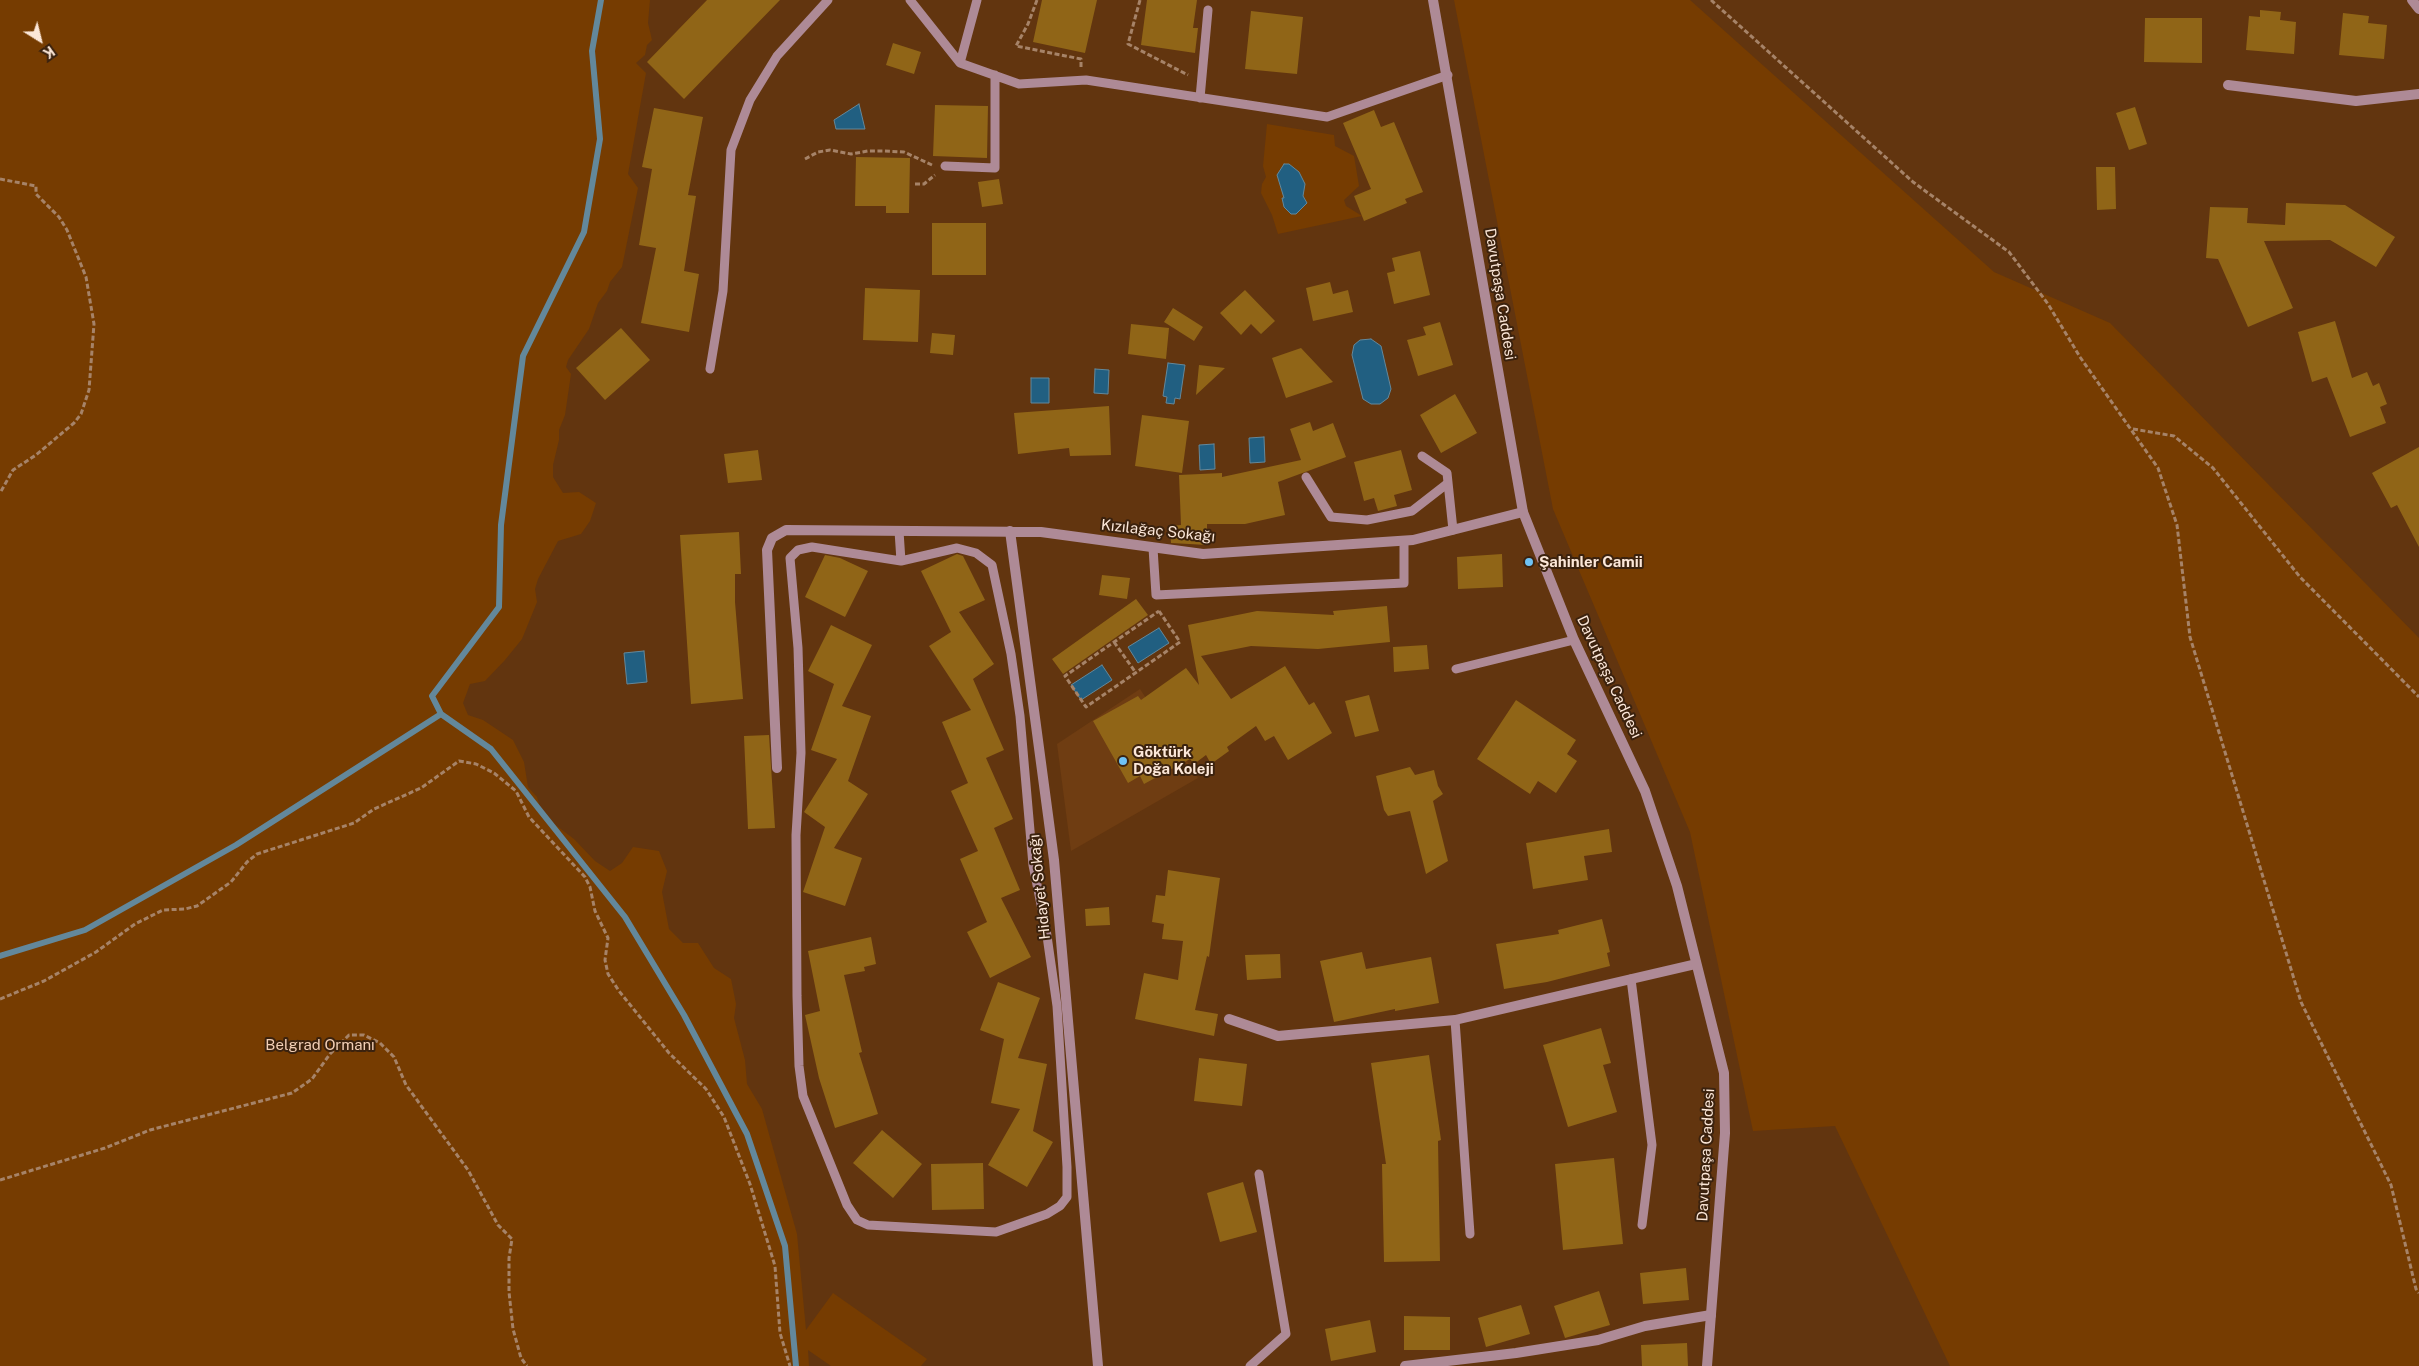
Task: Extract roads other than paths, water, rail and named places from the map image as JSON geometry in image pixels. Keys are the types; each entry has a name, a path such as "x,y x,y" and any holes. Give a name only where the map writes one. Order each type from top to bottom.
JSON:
{"street":[{"name":"Davutpaşa Caddesi","path":"1433,0 1448,75 1516,484 1523,512 1574,640 1645,791 1677,886 1724,1073 1726,1106 1707,1366"},
{"path":"2412,0 2419,9"},
{"path":"2228,85 2356,101 2419,94"},
{"name":"Kızılağaç Sokağı","path":"777,768 767,550 772,538 786,530 1041,532 1203,554 1404,541 1523,512"},
{"name":"Hidayet Sokağı","path":"1010,531 1054,860 1098,1366"},
{"path":"1229,1019 1278,1036 1455,1020 1696,964"},
{"path":"1405,1366 1516,1353 1598,1340 1645,1326 1711,1315"}],"lane":[{"path":"710,369 723,291 727,191 731,150 750,100 777,56 828,0"},
{"path":"910,0 960,63 1018,84 1081,80 1327,117 1448,75"},
{"path":"960,63 977,0"},
{"path":"1200,98 1208,10"},
{"path":"943,168 995,168 995,75"},
{"path":"1422,456 1447,473 1453,530"},
{"path":"1306,476 1331,517 1367,520 1412,511 1448,483"},
{"path":"899,531 901,561"},
{"path":"1153,548 1156,595 1404,583 1404,541"},
{"path":"812,548 901,561 957,548 976,553 992,564 1011,654 1020,716 1033,865 1046,929 1057,1006 1067,1167 1066,1198 1060,1206 1046,1214 996,1232 868,1225 858,1220 847,1205 803,1096 799,1066 797,996 796,835 801,753 798,648 790,558 798,550 812,548"},
{"path":"1456,669 1574,640"},
{"path":"1631,979 1652,1145 1642,1225"},
{"path":"1455,1020 1470,1234"},
{"path":"1250,1366 1286,1334 1259,1174"}],"water":[{"path":"859,104 865,129 836,129 834,120"},
{"path":"1284,164 1289,164 1299,172 1305,184 1303,196 1307,203 1296,214 1291,214 1284,207 1282,198 1284,198 1277,175"},
{"path":"1371,339 1381,346 1391,389 1388,398 1380,404 1371,404 1363,399 1352,355 1354,345 1360,340"},
{"path":"1168,363 1185,365 1180,399 1175,398 1174,404 1166,403 1167,397 1163,396"},
{"path":"1095,369 1109,370 1108,394 1094,393"},
{"path":"1031,378 1049,378 1049,403 1031,403"},
{"path":"1264,437 1265,462 1250,463 1249,438"},
{"path":"1214,444 1215,469 1200,470 1199,445"},
{"path":"1159,628 1169,643 1138,663 1128,647"},
{"path":"644,651 647,682 627,684 624,653"},
{"path":"1102,665 1112,680 1081,700 1071,685"}],"waterway":[{"path":"601,0 592,51 600,139 584,232 523,356 501,525 499,607 432,696 441,714 491,749 625,917 684,1015 747,1134 785,1246 796,1366"},
{"path":"0,956 85,930 236,845 441,714"}],"place":[{"name":"Şahinler Camii","path":"1529,562"},
{"name":"Göktürk Doğa Koleji","path":"1123,761"}],"park label":[{"name":"Belgrad Ormanı","path":"320,1045"}]}
